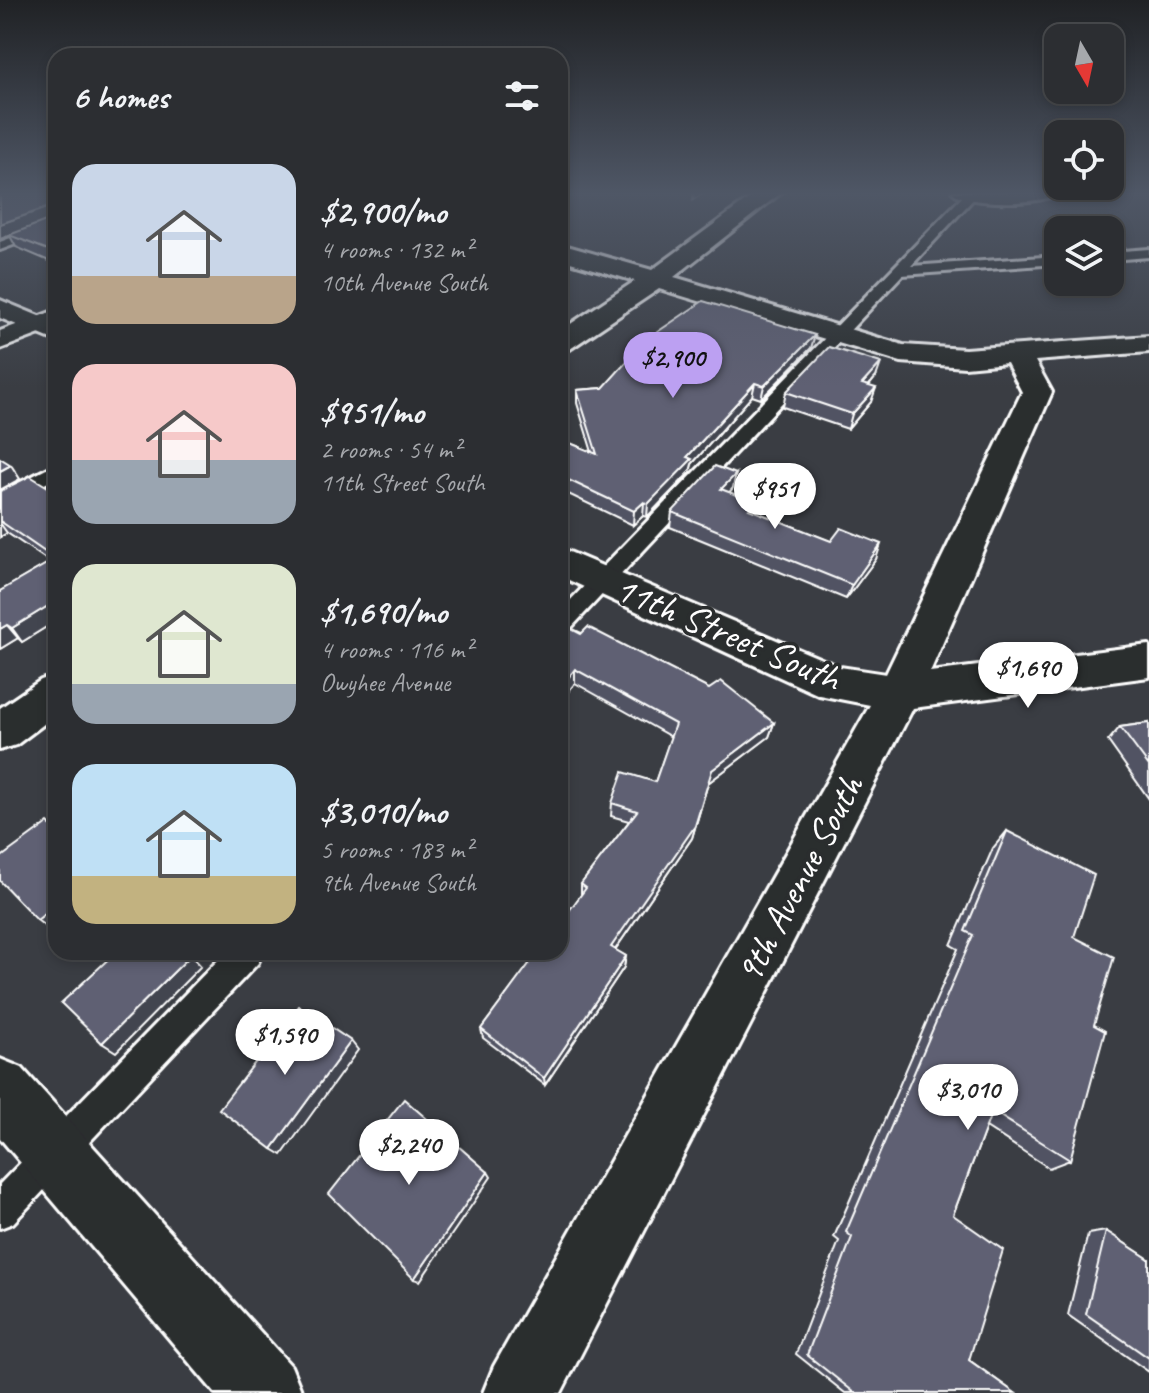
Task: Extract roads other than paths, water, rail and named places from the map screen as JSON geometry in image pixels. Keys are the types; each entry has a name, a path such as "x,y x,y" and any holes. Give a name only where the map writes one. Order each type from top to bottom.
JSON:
{"street":[{"path":"581,257 901,353 965,358 1149,344"},
{"path":"568,338 685,257"},
{"path":"0,308 48,324"},
{"path":"0,341 48,326"},
{"name":"9th Avenue South","path":"521,1393 899,693 1037,392 1017,355"},
{"name":"11th Street South","path":"568,565 834,683 899,693 1149,661"},
{"path":"0,732 48,698"},
{"path":"0,1090 264,1393"}],"lane":[{"path":"568,617 911,257"},
{"path":"899,271 1044,261"},
{"path":"0,501 48,474"},
{"path":"0,1210 239,960"}]}
